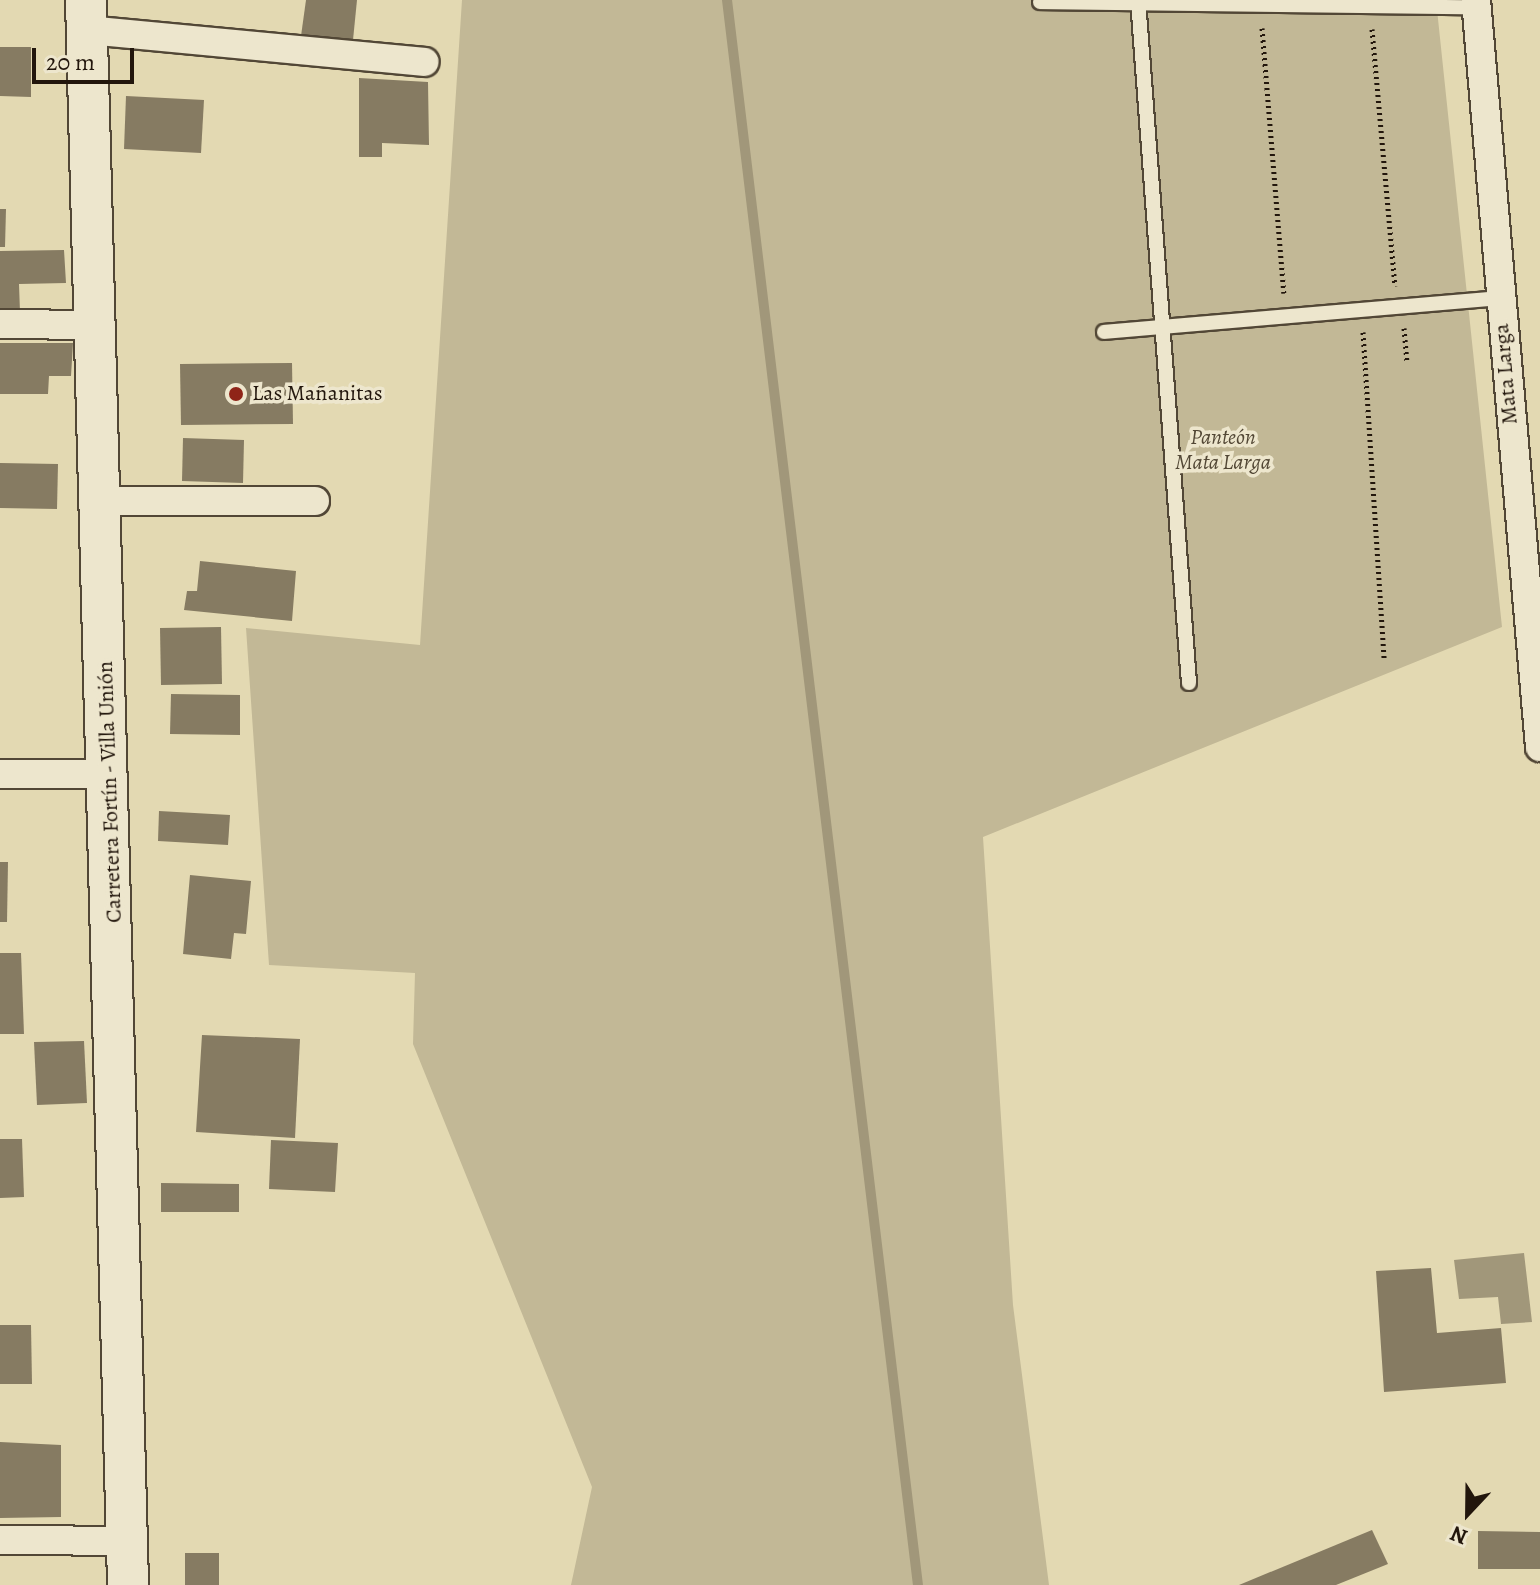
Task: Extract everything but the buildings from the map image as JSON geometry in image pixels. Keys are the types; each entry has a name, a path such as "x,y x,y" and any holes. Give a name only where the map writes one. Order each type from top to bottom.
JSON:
{"main road":[{"name":"Carretera Fortín - Villa Unión","path":"87,15 110,774 128,1585"}],"street":[{"name":"Mata Larga","path":"1477,4 1540,747"},
{"path":"87,15 424,62"},
{"path":"0,324 96,325"},
{"path":"102,501 315,501"},
{"path":"0,774 110,774"},
{"path":"0,1540 129,1541"}],"lane":[{"path":"1040,2 1370,8 1477,4"},
{"path":"1138,3 1189,683"},
{"path":"1104,332 1500,298"}],"path":[{"path":"1260,7 1286,316"},
{"path":"1370,8 1407,363"},
{"path":"1362,310 1384,658"}],"green space":[{"name":"Panteón Mata Larga","path":"462,0 1436,0 1502,627 983,837 1013,1305 1049,1585 571,1585 592,1487 413,1044 415,973 269,965 246,628 420,645"}],"shaded area":[{"path":"1524,1253 1532,1322 1501,1324 1498,1297 1459,1299 1454,1260"}],"waterway":[{"path":"727,0 918,1585"}],"place":[{"name":"Las Mañanitas","path":"236,394"}]}
